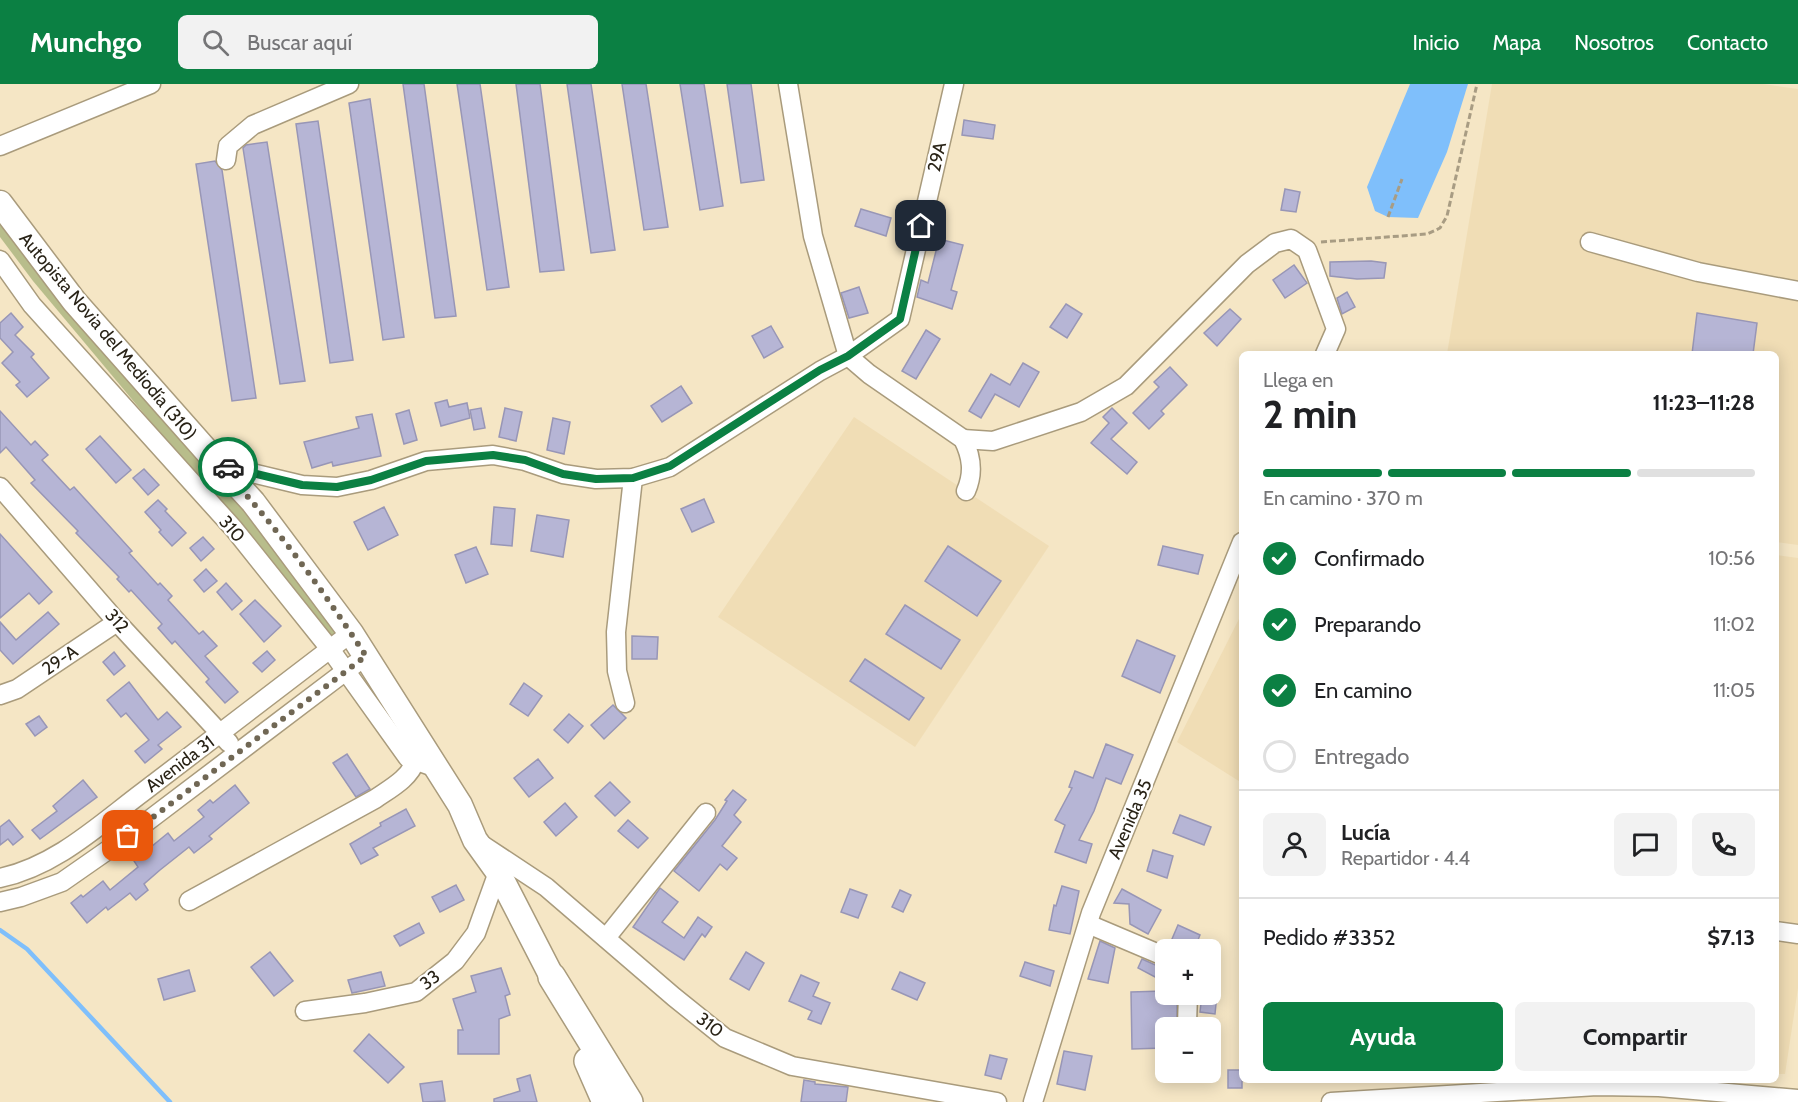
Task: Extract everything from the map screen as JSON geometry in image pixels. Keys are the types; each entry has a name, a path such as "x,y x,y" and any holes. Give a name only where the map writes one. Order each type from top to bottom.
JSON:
{"highway":[{"path":"552,977 606,1102"},
{"path":"552,977 629,1102"}],"main road":[{"name":"Autopista Novia del Mediodía (310)","path":"0,203 59,284 253,502 351,633 426,764 460,805 475,840 498,872 552,977"}],"street":[{"path":"0,146 151,84"},
{"path":"226,160 228,146 253,125 350,84"},
{"path":"788,84 813,236 848,356 869,374 963,439 969,450 972,478 966,491"},
{"name":"29A","path":"219,465 302,485 337,487 371,480 426,461 493,455 525,460 563,474 596,479 633,478 670,466 820,370 848,356 900,319 954,84"},
{"path":"963,439 993,441 1082,412 1126,386 1247,264 1275,243 1291,239 1307,250 1336,329 1326,351"},
{"path":"1590,242 1698,272 1798,291"},
{"name":"310","path":"0,260 32,305 234,529 346,670 408,758 426,764"},
{"path":"625,703 617,671 616,632 633,478"},
{"name":"312","path":"0,487 117,622 238,753"},
{"name":"Avenida 35","path":"1033,1102 1088,924 1239,549"},
{"name":"29-A","path":"1,695 17,689 117,622"},
{"name":"Avenida 31","path":"0,878 20,874 57,856 221,734 351,633"},
{"name":"Avenida 31","path":"0,902 62,882 128,836 366,656"},
{"path":"189,901 375,799 402,781 413,768 426,764"},
{"path":"606,938 706,813"},
{"name":"310","path":"475,840 546,887 725,1038 792,1066 997,1102"},
{"name":"33","path":"305,1011 365,1003 416,992 455,961 476,933 498,872"},
{"path":"1088,924 1155,952"},
{"path":"1779,931 1798,934"},
{"path":"1331,1102 1594,1094 1659,1087 1798,1099"}],"path":[{"path":"1298,244 1427,234 1440,228 1448,216 1478,84"},
{"path":"1388,217 1402,179"}],"shaded area":[{"path":"1492,84 1763,84 1798,89 1798,545 1779,542 1779,351 1448,351"},
{"path":"854,417 1049,546 915,747 718,617"},
{"path":"1779,555 1798,558 1798,988 1785,1074 1779,1074"},
{"path":"1239,619 1239,781 1177,742"}],"green space":[{"path":"0,220 250,515 339,630 334,636 329,635 33,281 0,237"}],"water":[{"path":"1410,84 1468,84 1447,152 1418,218 1388,217 1375,211 1367,187"}],"building":[{"path":"403,84 424,84 456,316 435,318"},
{"path":"457,84 480,84 509,287 487,290"},
{"path":"516,84 540,84 564,270 540,272"},
{"path":"567,84 591,84 615,250 591,253"},
{"path":"622,84 646,84 668,227 644,230"},
{"path":"680,84 704,84 723,206 700,210"},
{"path":"727,84 751,84 764,180 741,183"},
{"path":"370,99 404,337 383,340 349,103"},
{"path":"964,120 995,125 993,139 962,135"},
{"path":"318,121 353,360 330,363 296,124"},
{"path":"267,142 305,381 280,384 243,148 246,145"},
{"path":"215,161 222,170 256,398 232,401 196,164"},
{"path":"1285,189 1300,192 1296,212 1281,210"},
{"path":"861,209 891,218 886,236 855,226"},
{"path":"939,239 963,245 951,290 957,292 952,309 917,297 921,280 928,283"},
{"path":"1330,262 1386,263 1384,278 1357,279 1330,276"},
{"path":"1294,265 1307,283 1285,298 1273,280"},
{"path":"859,287 868,313 849,318 841,293"},
{"path":"1347,292 1355,307 1342,314 1337,298"},
{"path":"1066,304 1082,314 1067,338 1050,327"},
{"path":"1230,309 1241,319 1217,346 1204,333"},
{"path":"11,313 23,327 15,335 34,354 31,357 49,378 27,397 16,385 20,382 2,363 13,352 0,338 0,323"},
{"path":"1697,313 1757,323 1753,351 1692,351"},
{"path":"771,326 783,347 764,358 752,336"},
{"path":"926,330 940,339 916,379 902,371"},
{"path":"1023,363 1039,372 1019,407 995,394 981,418 969,411 991,374 1010,385"},
{"path":"1170,367 1187,385 1161,411 1164,414 1149,429 1133,413 1159,387 1154,382"},
{"path":"681,386 692,403 662,422 651,406"},
{"path":"447,400 449,407 467,403 470,418 441,426 435,403"},
{"path":"481,408 485,428 474,430 470,410"},
{"path":"505,408 522,412 516,441 499,437"},
{"path":"1112,408 1127,423 1111,439 1137,462 1127,474 1091,443 1109,423 1103,417"},
{"path":"409,410 417,440 404,444 396,414"},
{"path":"0,411 31,445 35,441 48,455 42,460 70,490 74,487 132,551 129,553 158,585 160,583 172,596 168,600 199,634 203,631 217,646 205,656 238,692 225,703 206,682 209,679 175,641 172,644 158,628 162,624 131,590 129,592 117,579 119,577 76,533 78,531 31,483 35,480 6,447 0,453"},
{"path":"372,414 381,456 333,466 332,462 312,468 304,442 359,428 356,417"},
{"path":"553,418 570,422 564,454 547,450"},
{"path":"100,436 131,470 116,483 86,449"},
{"path":"144,469 159,485 148,495 133,478"},
{"path":"704,499 714,522 692,532 681,509"},
{"path":"158,500 186,533 172,546 145,512"},
{"path":"384,507 398,535 368,550 354,522"},
{"path":"494,507 515,509 512,546 491,544"},
{"path":"537,515 569,520 563,557 531,551"},
{"path":"0,534 52,592 39,604 29,593 0,618"},
{"path":"203,537 214,549 201,561 190,548"},
{"path":"948,546 1001,581 977,616 925,581"},
{"path":"1163,546 1203,555 1198,574 1158,565"},
{"path":"476,547 488,574 466,583 455,555"},
{"path":"206,569 217,581 204,592 194,580"},
{"path":"226,583 242,601 232,610 217,592"},
{"path":"255,600 281,626 264,642 240,614"},
{"path":"905,605 960,640 941,669 886,634"},
{"path":"48,612 59,624 13,664 0,650 0,622 16,640"},
{"path":"632,636 658,637 657,659 632,659"},
{"path":"1137,640 1175,656 1160,693 1122,676"},
{"path":"267,651 275,660 262,672 253,663"},
{"path":"114,652 125,666 114,675 103,662"},
{"path":"865,659 924,698 909,720 850,681"},
{"path":"129,682 158,720 167,712 181,727 158,745 162,749 145,763 135,751 149,740 126,713 121,717 107,700"},
{"path":"524,683 542,696 528,716 510,704"},
{"path":"613,705 626,718 604,739 591,725"},
{"path":"569,714 583,726 568,743 554,730"},
{"path":"39,716 47,727 35,736 26,724"},
{"path":"1106,744 1133,755 1121,784 1106,778 1094,811 1079,840 1092,844 1086,863 1055,852 1065,825 1055,820 1072,788 1069,787 1075,771 1093,778"},
{"path":"347,754 370,789 356,797 333,763"},
{"path":"538,759 553,778 529,797 514,778"},
{"path":"83,780 97,797 40,839 32,830 57,811 53,806"},
{"path":"610,782 630,802 615,816 595,796"},
{"path":"235,785 249,803 209,836 212,839 194,853 189,847 160,870 144,884 148,890 136,900 130,893 108,910 106,907 87,923 71,903 81,895 83,897 103,881 110,890 138,867 134,861 168,833 174,841 204,817 198,810 210,800 213,803"},
{"path":"733,790 746,800 734,815 741,822 722,846 737,858 727,870 720,864 699,891 674,871 715,820"},
{"path":"565,803 577,817 556,836 544,822"},
{"path":"406,809 415,826 373,848 378,855 361,864 350,844 381,826 380,823"},
{"path":"1180,815 1211,827 1204,845 1173,833"},
{"path":"9,820 23,837 13,845 8,839 0,845 0,827"},
{"path":"628,820 648,838 638,848 618,831"},
{"path":"1153,850 1173,856 1167,878 1147,871"},
{"path":"456,885 464,900 440,912 432,897"},
{"path":"1062,886 1079,891 1070,934 1049,930 1054,905 1056,906"},
{"path":"660,888 678,902 662,922 684,938 698,917 712,927 705,937 702,934 684,960 633,927"},
{"path":"850,889 867,895 858,918 841,912"},
{"path":"1122,889 1161,910 1148,934 1130,924 1129,904 1114,903"},
{"path":"900,890 911,895 903,912 892,907"},
{"path":"419,923 424,933 400,946 394,936"},
{"path":"1178,925 1200,935 1198,939 1172,939"},
{"path":"1100,941 1115,948 1108,983 1088,979"},
{"path":"270,952 293,981 274,996 251,967"},
{"path":"746,952 764,963 749,990 730,979"},
{"path":"1142,959 1155,965 1155,977 1138,968"},
{"path":"1025,962 1054,971 1050,986 1020,976"},
{"path":"501,968 510,994 505,996 510,1015 499,1019 499,1054 458,1054 458,1030 463,1030 453,999 476,992 471,976"},
{"path":"189,970 195,991 164,1000 158,979"},
{"path":"381,972 385,986 352,993 348,980"},
{"path":"900,972 925,983 917,1000 892,989"},
{"path":"801,975 819,983 813,996 830,1003 821,1024 808,1019 812,1011 789,1001"},
{"path":"1155,991 1155,1005 1177,1005 1177,1017 1155,1017 1155,1048 1132,1049 1131,992"},
{"path":"1201,1005 1216,1005 1215,1014 1200,1012"},
{"path":"369,1034 404,1067 388,1083 354,1051"},
{"path":"1064,1051 1092,1056 1085,1090 1057,1084"},
{"path":"990,1055 1007,1059 1001,1079 985,1075"},
{"path":"1228,1070 1239,1070 1239,1083 1242,1083 1242,1088 1228,1088"},
{"path":"530,1075 537,1102 494,1102 494,1099 520,1091 517,1079"},
{"path":"804,1080 815,1082 815,1084 848,1087 846,1102 801,1102"},
{"path":"442,1081 445,1101 423,1102 420,1084"}],"waterway":[{"path":"0,930 27,949 170,1102"}],"way so far":[{"path":"128,836 366,656 297,558 253,502 219,465 228,467"}],"route":[{"path":"228,467 302,485 337,487 371,480 426,461 493,455 525,460 563,474 596,479 633,478 670,466 820,370 848,356 900,319 921,226"}]}
